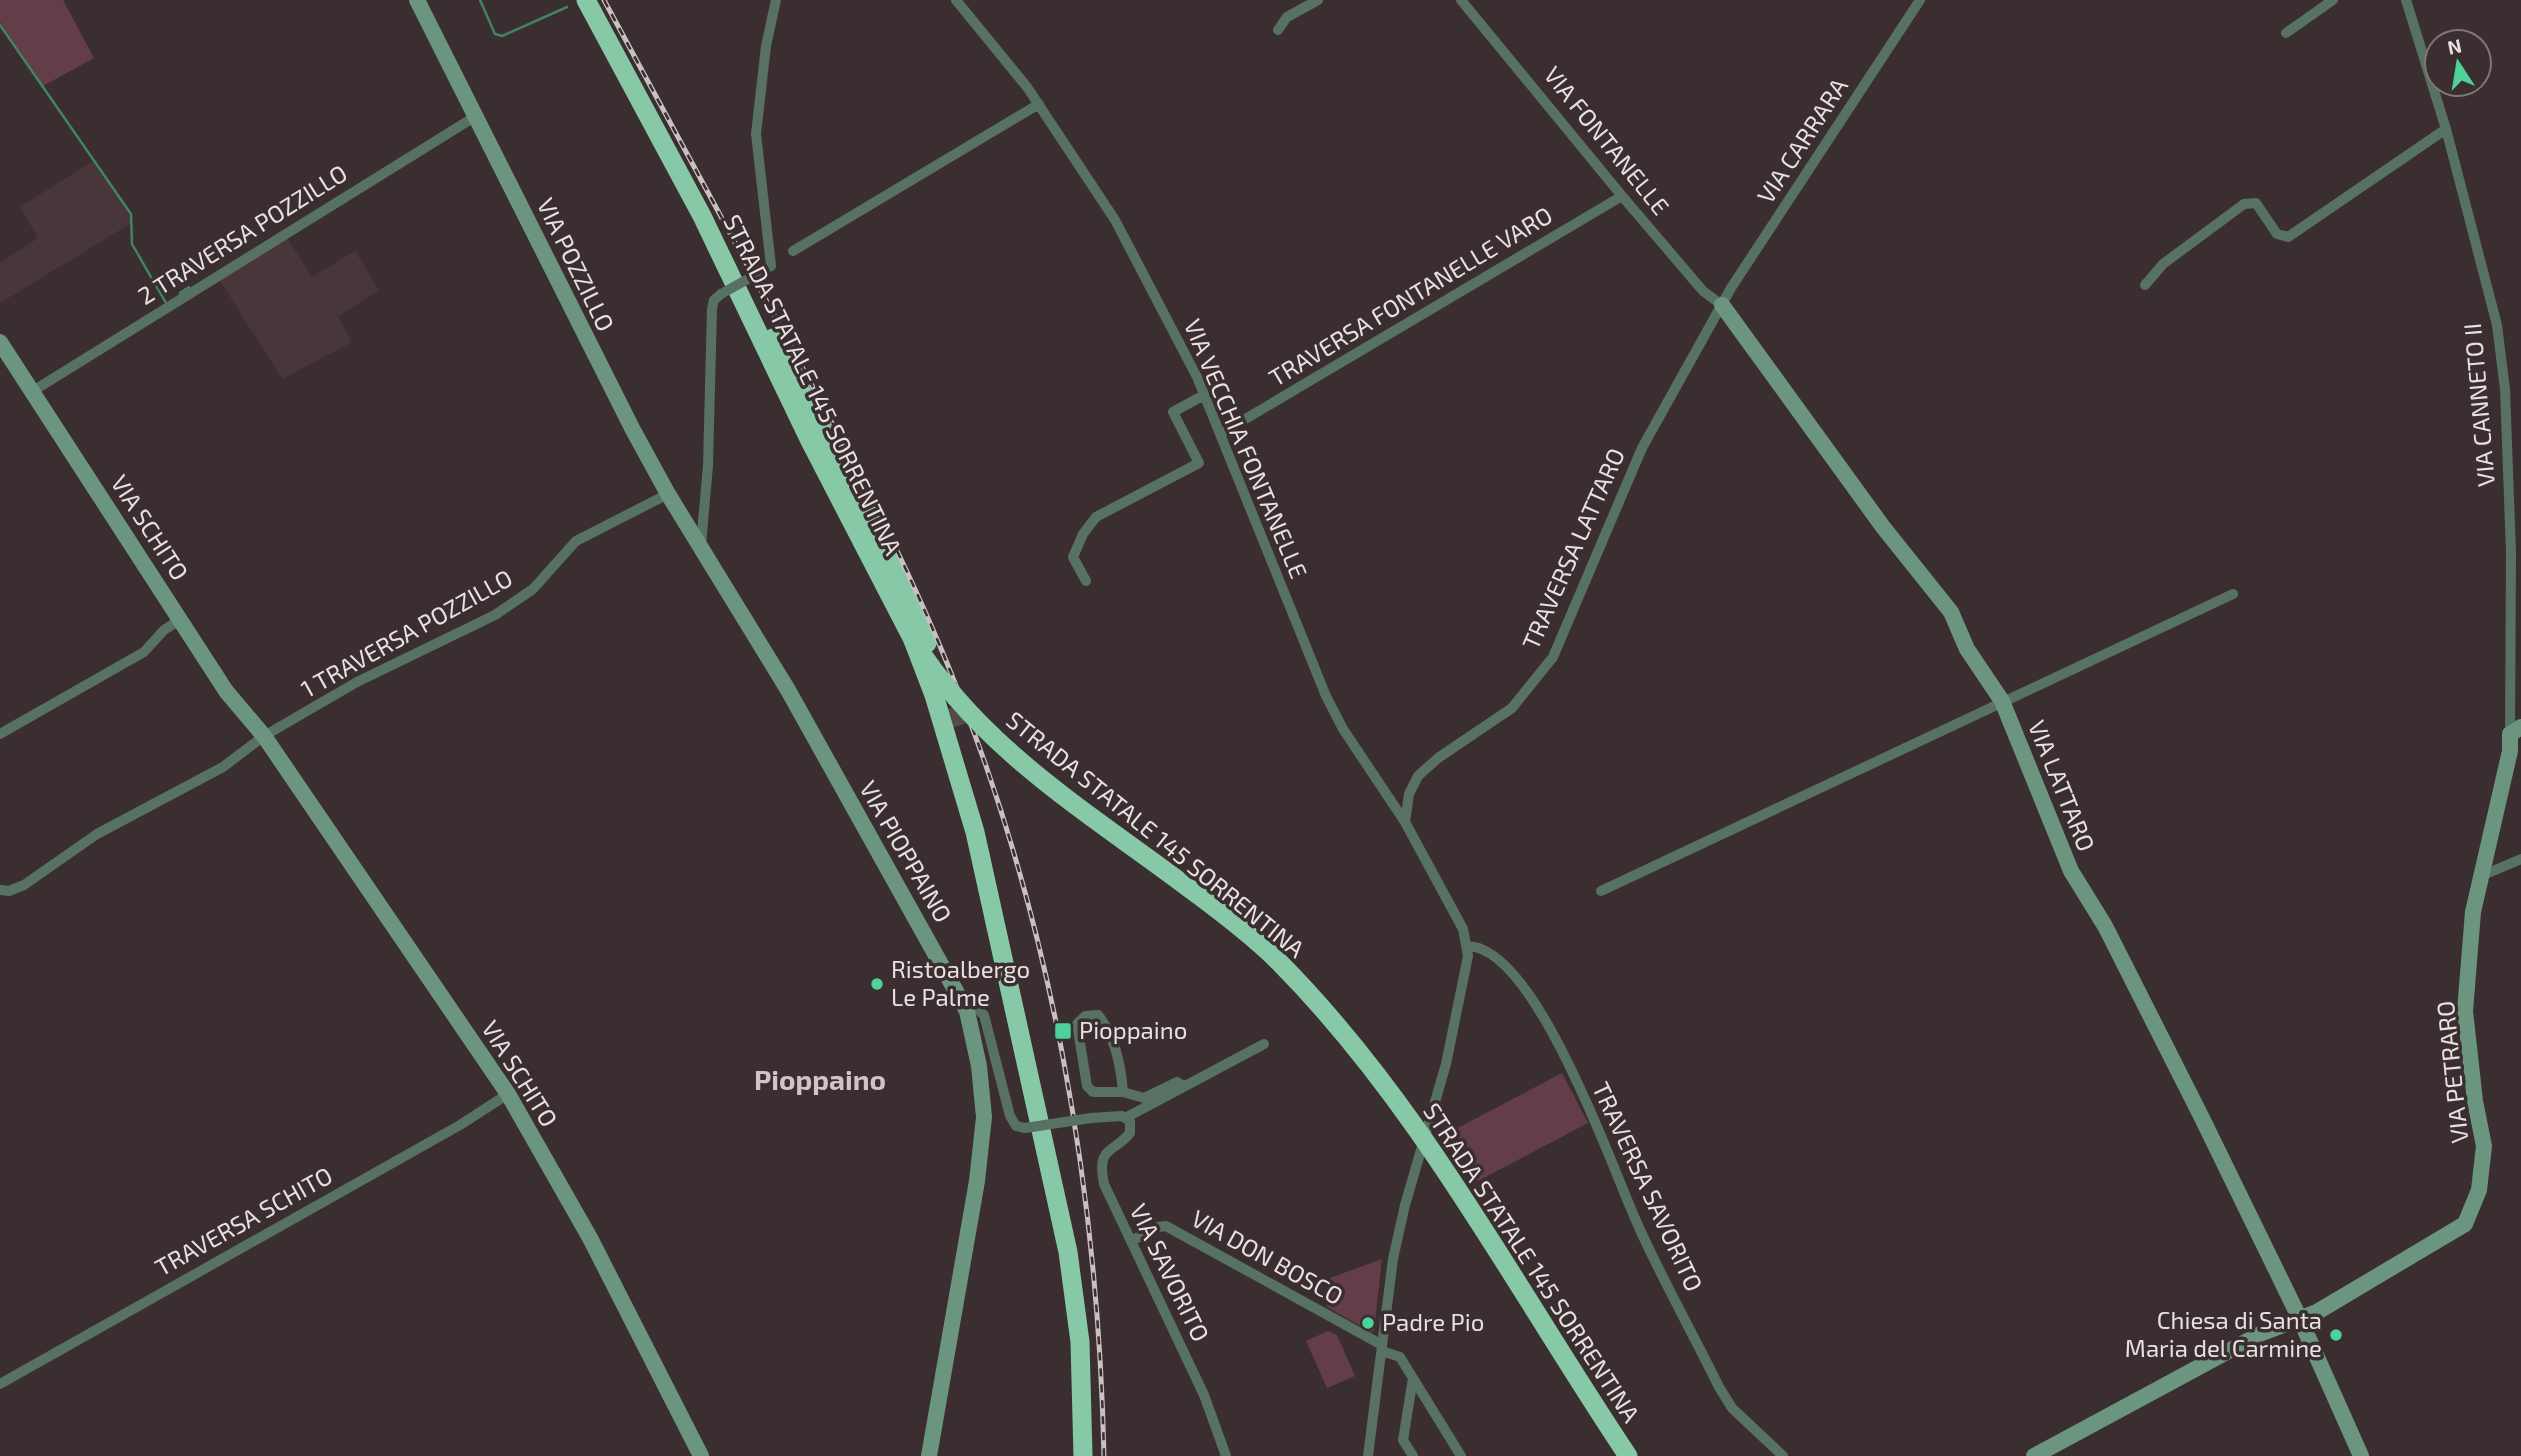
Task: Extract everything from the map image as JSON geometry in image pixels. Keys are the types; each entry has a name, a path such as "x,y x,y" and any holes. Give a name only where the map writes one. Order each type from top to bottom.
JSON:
{"highway":[{"name":"STRADA STATALE 145 SORRENTINA","path":"586,0 720,254 768,356 946,688 997,743 1054,789 1242,929 1276,958 1333,1019 1381,1079 1422,1138 1628,1456"},
{"path":"720,254 754,304 892,563 920,642 963,785 1068,1252 1080,1342 1083,1456"},
{"path":"957,730 1005,913 1018,1023"}],"street":[{"name":"VIA POZZILLO","path":"417,0 578,323 668,494 701,545"},
{"path":"701,545 708,465 714,300 771,266 756,134 765,46 776,0"},
{"name":"VIA VECCHIA FONTANELLE","path":"957,0 1039,104 1115,220 1204,395 1326,696 1343,729 1405,822"},
{"path":"1278,30 1287,17 1318,0"},
{"name":"VIA FONTANELLE","path":"1461,0 1622,196 1703,290 1722,305"},
{"name":"VIA CARRARA","path":"1722,305 1920,0"},
{"path":"2286,33 2333,0"},
{"name":"VIA CANNETO II","path":"2406,0 2446,129 2497,325 2505,389 2516,730"},
{"path":"793,251 1039,104"},
{"name":"2 TRAVERSA POZZILLO","path":"33,391 476,116"},
{"path":"2145,285 2163,264 2244,204 2256,204 2277,234 2288,237 2446,129"},
{"name":"TRAVERSA FONTANELLE VARO","path":"1220,434 1622,196"},
{"name":"VIA LATTARO","path":"1722,305 1883,527 1951,612 1968,649 2002,701 2071,871 2105,926 2300,1319 2361,1456"},
{"name":"TRAVERSA LATTARO","path":"1405,822 1409,794 1418,776 1481,727 1512,708 1553,657 1642,448 1722,305"},
{"name":"VIA SCHITO","path":"0,342 226,691 264,736 508,1094 590,1238 668,1385 701,1456"},
{"path":"1086,581 1073,557 1092,520 1199,463 1173,412 1204,395"},
{"name":"1 TRAVERSA POZZILLO","path":"264,736 357,682 495,615 533,589 576,541 668,494"},
{"name":"VIA PIOPPAINO","path":"701,545 788,690 967,1011 979,1066 984,1117 977,1181 929,1456"},
{"path":"1601,891 2233,594"},
{"path":"0,734 144,652 164,630 181,619"},
{"name":"VIA PETRARO","path":"2034,1456 2262,1333 2300,1319 2465,1224 2479,1190 2484,1146 2475,1101 2465,1011 2473,912 2516,730"},
{"path":"0,890 9,891 24,884 97,834 223,767 264,736"},
{"path":"1368,1456 1402,1219 1446,1064 1467,946 1463,929 1405,822"},
{"path":"2482,876 2521,859"},
{"name":"TRAVERSA SAVORITO","path":"1467,946 1482,946 1508,968 1538,1004 1620,1175 1641,1232 1719,1387 1732,1408 1783,1456"},
{"path":"967,1011 976,1009 984,1015 1010,1116 1016,1126 1025,1128 1091,1118 1127,1117 1264,1044"},
{"path":"1123,1092 1113,1042 1105,1024 1098,1015 1085,1016 1077,1024 1077,1035 1087,1086 1093,1092 1123,1092 1144,1098 1177,1082 1184,1086"},
{"name":"TRAVERSA SCHITO","path":"0,1384 460,1125 508,1094"},
{"name":"VIA SAVORITO","path":"1127,1117 1130,1133 1107,1152 1102,1168 1107,1193 1204,1395 1226,1456"},
{"name":"VIA DON BOSCO","path":"1131,1241 1158,1227 1167,1227 1400,1357 1461,1456"},
{"path":"1413,1378 1403,1440 1413,1456"}],"shaded area":[{"path":"0,0 63,0 94,58 43,86 0,22"},
{"path":"94,160 130,214 130,224 0,303 0,263 38,238 20,207"},
{"path":"287,238 312,277 355,251 379,290 338,317 352,342 282,379 219,279"},
{"path":"1562,1073 1588,1123 1478,1181 1452,1131"},
{"path":"1382,1259 1374,1331 1371,1332 1327,1307 1330,1278"},
{"path":"1328,1331 1337,1335 1355,1376 1327,1388 1306,1341"}],"waterway":[{"path":"480,0 495,34 502,36 567,7"},
{"path":"0,25 131,214 132,244 166,303"},
{"path":"180,293 189,287"}],"tunnel":[{"path":"941,681 957,730"}],"railway":[{"path":"604,0 869,494 911,580 985,762 1015,858 1041,956 1062,1055 1092,1255 1104,1456"}],"place":[{"name":"Ristoalbergo Le Palme","path":"877,984"},
{"name":"Pioppaino","path":"1063,1031"},
{"name":"Padre Pio","path":"1368,1323"},
{"name":"Chiesa di Santa Maria del Carmine","path":"2336,1335"}],"district":[{"name":"Pioppaino","path":"820,1080"}]}
